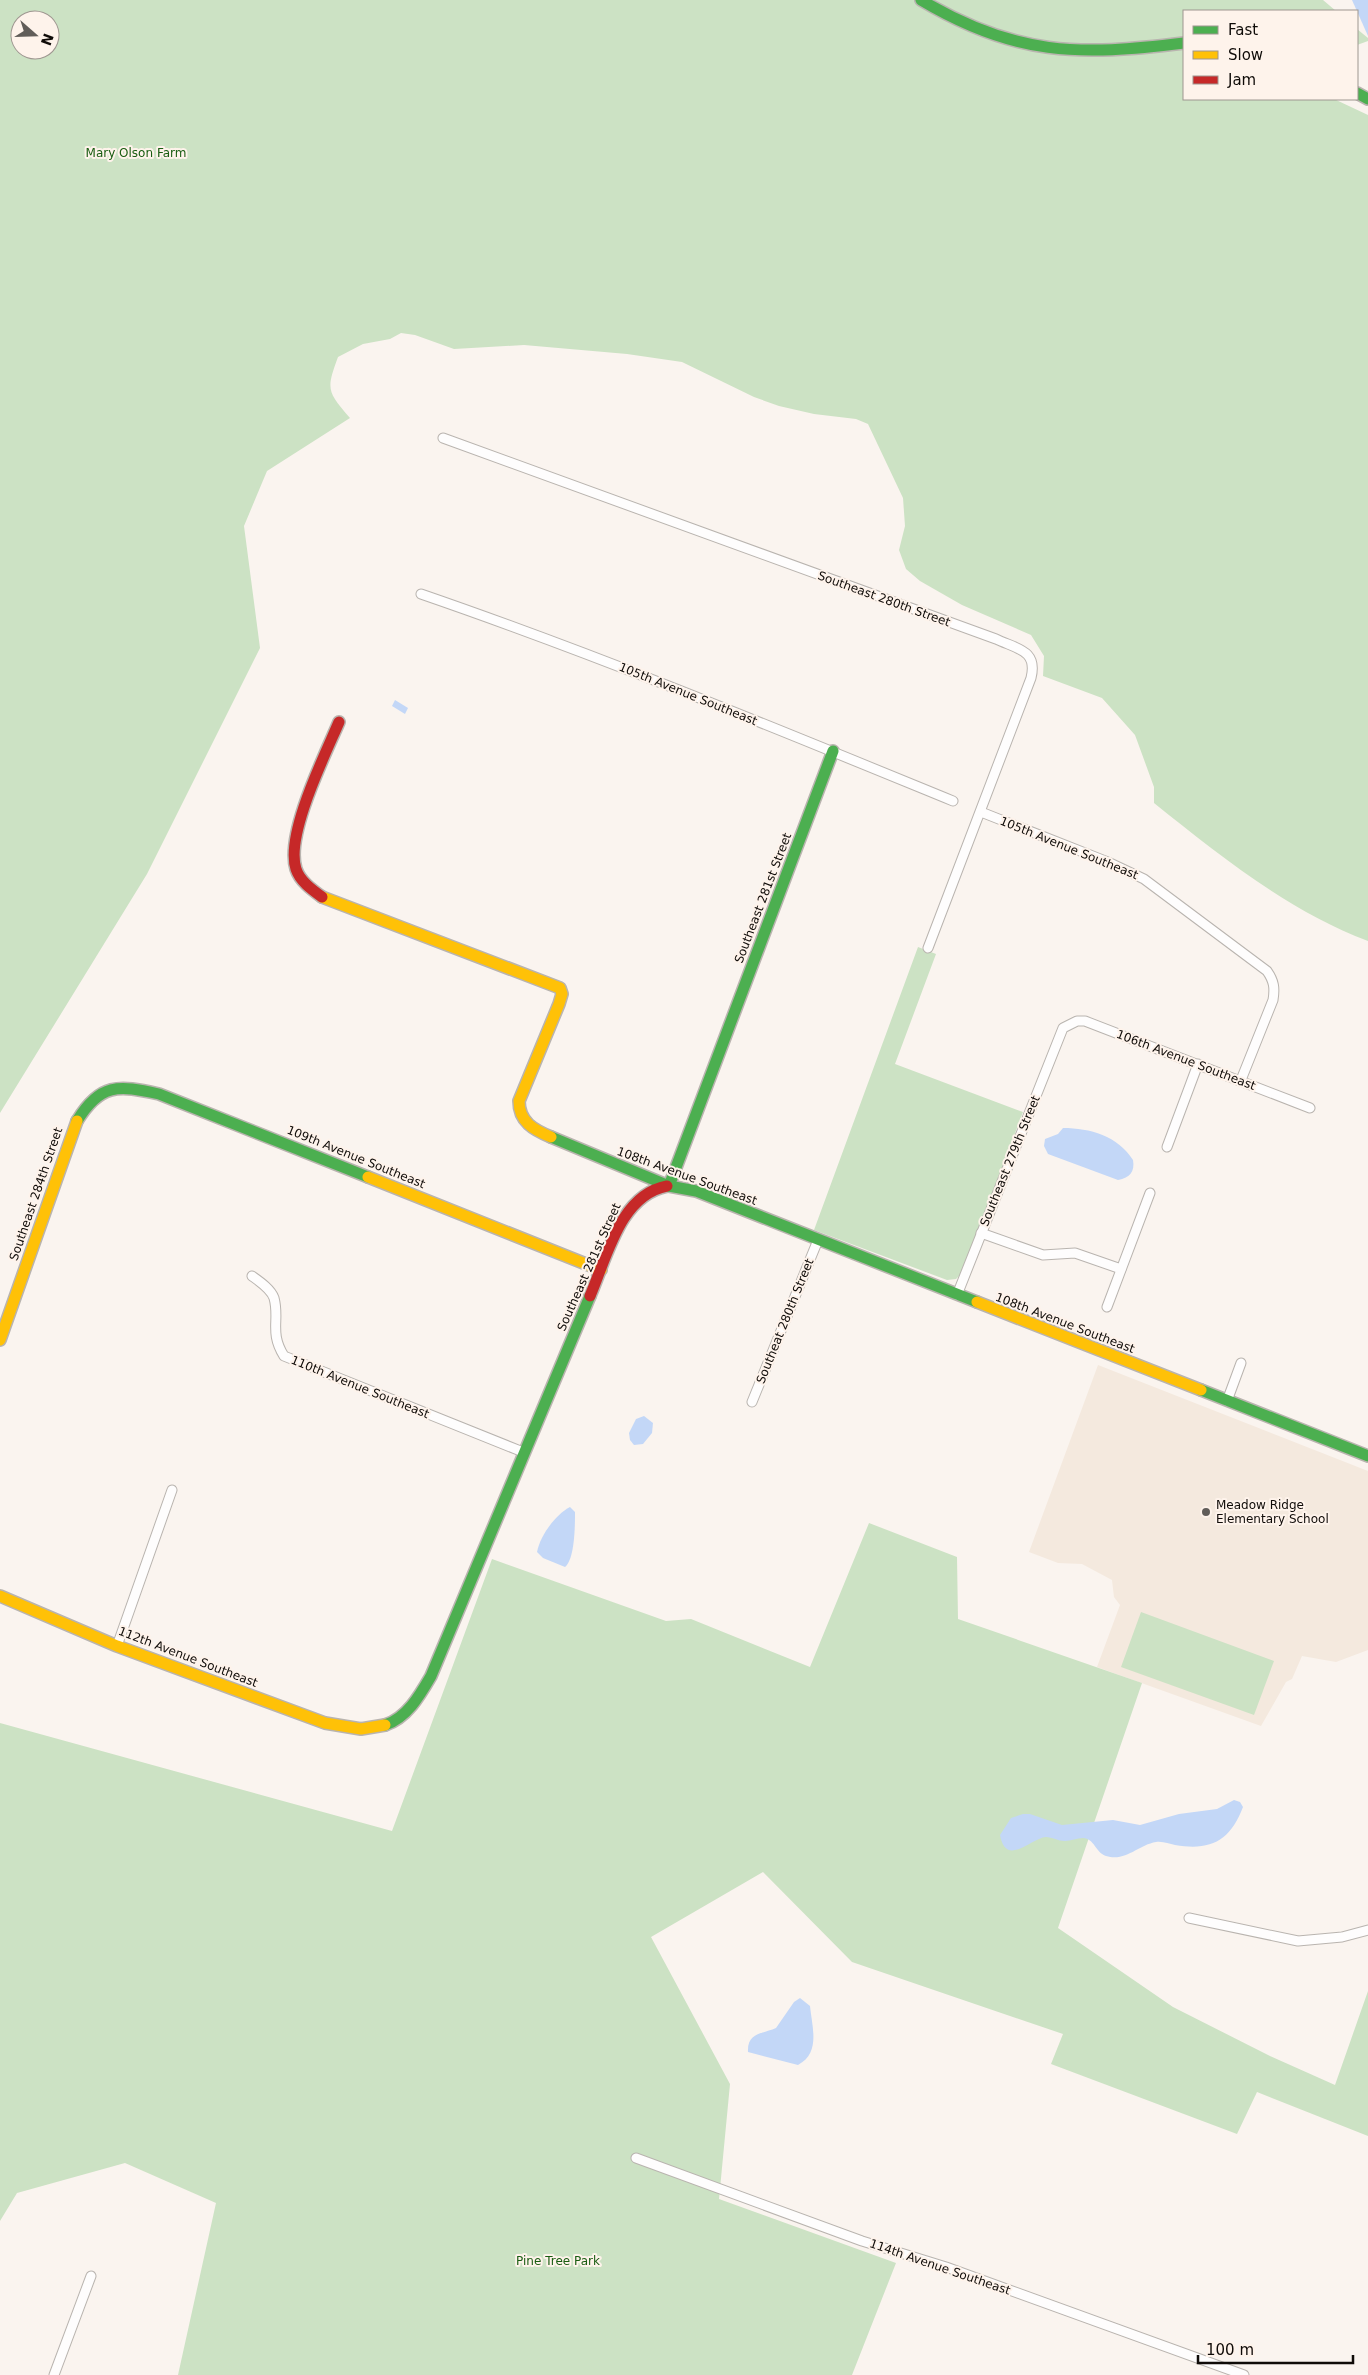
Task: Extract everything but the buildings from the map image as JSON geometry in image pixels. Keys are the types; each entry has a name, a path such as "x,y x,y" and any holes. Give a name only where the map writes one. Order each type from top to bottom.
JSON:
{"street":[{"path":"921,0 967,25 998,37 1040,48 1103,52 1183,43"},
{"name":"Southeast 280th Street","path":"443,438 996,639 1026,652 1034,665 1031,678 928,948"},
{"name":"105th Avenue Southeast","path":"421,594 523,629 953,801"},
{"name":"108th Avenue Southeast","path":"339,722 297,829 296,867 305,885 322,897 560,988 559,1004 520,1095 518,1107 521,1119 535,1131 669,1186 696,1191 1368,1456"},
{"name":"Southeast 281st Street","path":"371,1729 398,1720 412,1709 421,1695 431,1676 523,1452 624,1216 633,1202 653,1188 669,1186 833,752"},
{"name":"105th Avenue Southeast","path":"981,812 1108,862 1144,879 1267,971 1273,980 1275,990 1273,1000 1241,1080"},
{"name":"106th Avenue Southeast","path":"1063,1028 1077,1021 1085,1021 1310,1108"},
{"name":"Southeast 279th Street","path":"957,1295 1063,1028"},
{"path":"1167,1147 1198,1064"},
{"name":"109th Avenue Southeast","path":"99,1092 114,1088 132,1088 159,1094 601,1270"},
{"name":"Southeast 284th Street","path":"0,1340 74,1125 86,1105 99,1092"},
{"path":"1106,1307 1150,1192"},
{"path":"981,1234 1043,1255 1076,1253 1121,1269"},
{"name":"Southeat 280th Street","path":"752,1402 818,1240"},
{"name":"110th Avenue Southeast","path":"252,1276 266,1287 274,1297 276,1344 284,1356 523,1452"},
{"path":"1227,1401 1241,1363"},
{"path":"117,1646 172,1490"},
{"name":"112th Avenue Southeast","path":"0,1596 117,1646 325,1723 351,1729 371,1729"},
{"path":"1189,1918 1298,1941 1342,1937 1368,1930"},
{"name":"114th Avenue Southeast","path":"636,2158 852,2237 946,2267 1244,2375"},
{"path":"54,2375 91,2276"}],"shaded area":[{"name":"Meadow Ridge Elementary School","path":"1098,1365 1368,1471 1368,1650 1336,1662 1302,1656 1292,1679 1286,1682 1261,1726 1097,1667 1120,1605 1114,1597 1112,1580 1082,1564 1058,1563 1029,1552"}],"green space":[{"name":"Mary Olson Farm","path":"0,0 1323,0 1335,10 1183,10 1183,100 1336,100 1368,115 1368,941 1339,929 1311,914 1256,881 1154,803 1154,787 1135,735 1102,698 1043,676 1044,656 1031,635 962,605 920,581 906,569 899,550 905,526 903,498 868,424 856,419 814,414 779,406 754,397 682,362 627,354 524,345 454,349 415,335 401,333 390,339 363,344 338,357 330,384 331,390 337,402 350,418 267,471 244,526 260,648 147,874 0,1113"},
{"path":"1358,30 1368,38 1368,41 1358,45"},
{"path":"918,947 936,954 895,1064 1023,1112 962,1273 956,1279 947,1280 814,1230"},
{"name":"Pine Tree Park","path":"869,1523 957,1557 958,1619 1142,1683 1058,1928 1173,2007 1270,2056 1335,2085 1368,1991 1368,2136 1257,2092 1237,2134 1051,2064 1063,2034 852,1962 763,1872 651,1937 730,2084 719,2199 896,2263 852,2375 178,2375 216,2203 125,2163 17,2193 0,2221 0,1723 392,1831 492,1559 666,1621 691,1619 810,1667"},
{"path":"1141,1612 1274,1661 1254,1715 1121,1667"}],"water":[{"path":"1352,0 1368,0 1368,36 1358,10"},
{"path":"395,700 408,708 405,714 392,706"},
{"path":"1063,1128 1093,1132 1111,1139 1120,1145 1133,1160 1132,1171 1129,1176 1118,1180 1048,1154 1044,1146 1045,1139 1058,1134"},
{"path":"644,1416 653,1423 652,1433 643,1444 634,1445 630,1440 629,1433 636,1419"},
{"path":"570,1507 575,1512 573,1549 565,1567 543,1558 537,1552 541,1539 549,1526"},
{"path":"1234,1800 1240,1802 1243,1807 1238,1819 1225,1836 1209,1845 1188,1846 1156,1842 1126,1855 1113,1857 1106,1856 1100,1852 1087,1839 1081,1838 1065,1841 1046,1837 1020,1849 1013,1850 1003,1845 1000,1835 1011,1818 1023,1814 1030,1814 1062,1825 1113,1820 1140,1825 1179,1814 1217,1809"},
{"path":"800,1998 810,2006 813,2031 812,2047 810,2054 805,2060 798,2065 748,2052 750,2041 756,2035 776,2028 794,2002"}],"traffic: fast":[{"path":"921,0 987,32 1018,42 1048,47 1079,50 1112,50 1183,43"},
{"path":"1358,94 1368,99"},
{"path":"669,1186 833,751"},
{"path":"77,1121 85,1109 102,1093 121,1089 145,1091 159,1094 368,1177"},
{"path":"551,1137 669,1186 696,1191 977,1302"},
{"path":"385,1725 400,1717 412,1705 431,1676 590,1296"},
{"path":"1201,1390 1368,1456"}],"traffic: slow":[{"path":"322,897 560,988 562,994 559,1004 519,1101 525,1120 533,1128 551,1137"},
{"path":"0,1340 77,1121"},
{"path":"368,1177 601,1270"},
{"path":"977,1302 1201,1390"},
{"path":"0,1596 117,1646 325,1723 361,1729 385,1725"}],"traffic: jam":[{"path":"322,897 300,877 296,869 294,854 296,836 308,795 339,722"},
{"path":"590,1296 609,1246 626,1214 651,1192 667,1186"}],"place":[{"name":"Meadow Ridge Elementary School","path":"1206,1512"}]}
